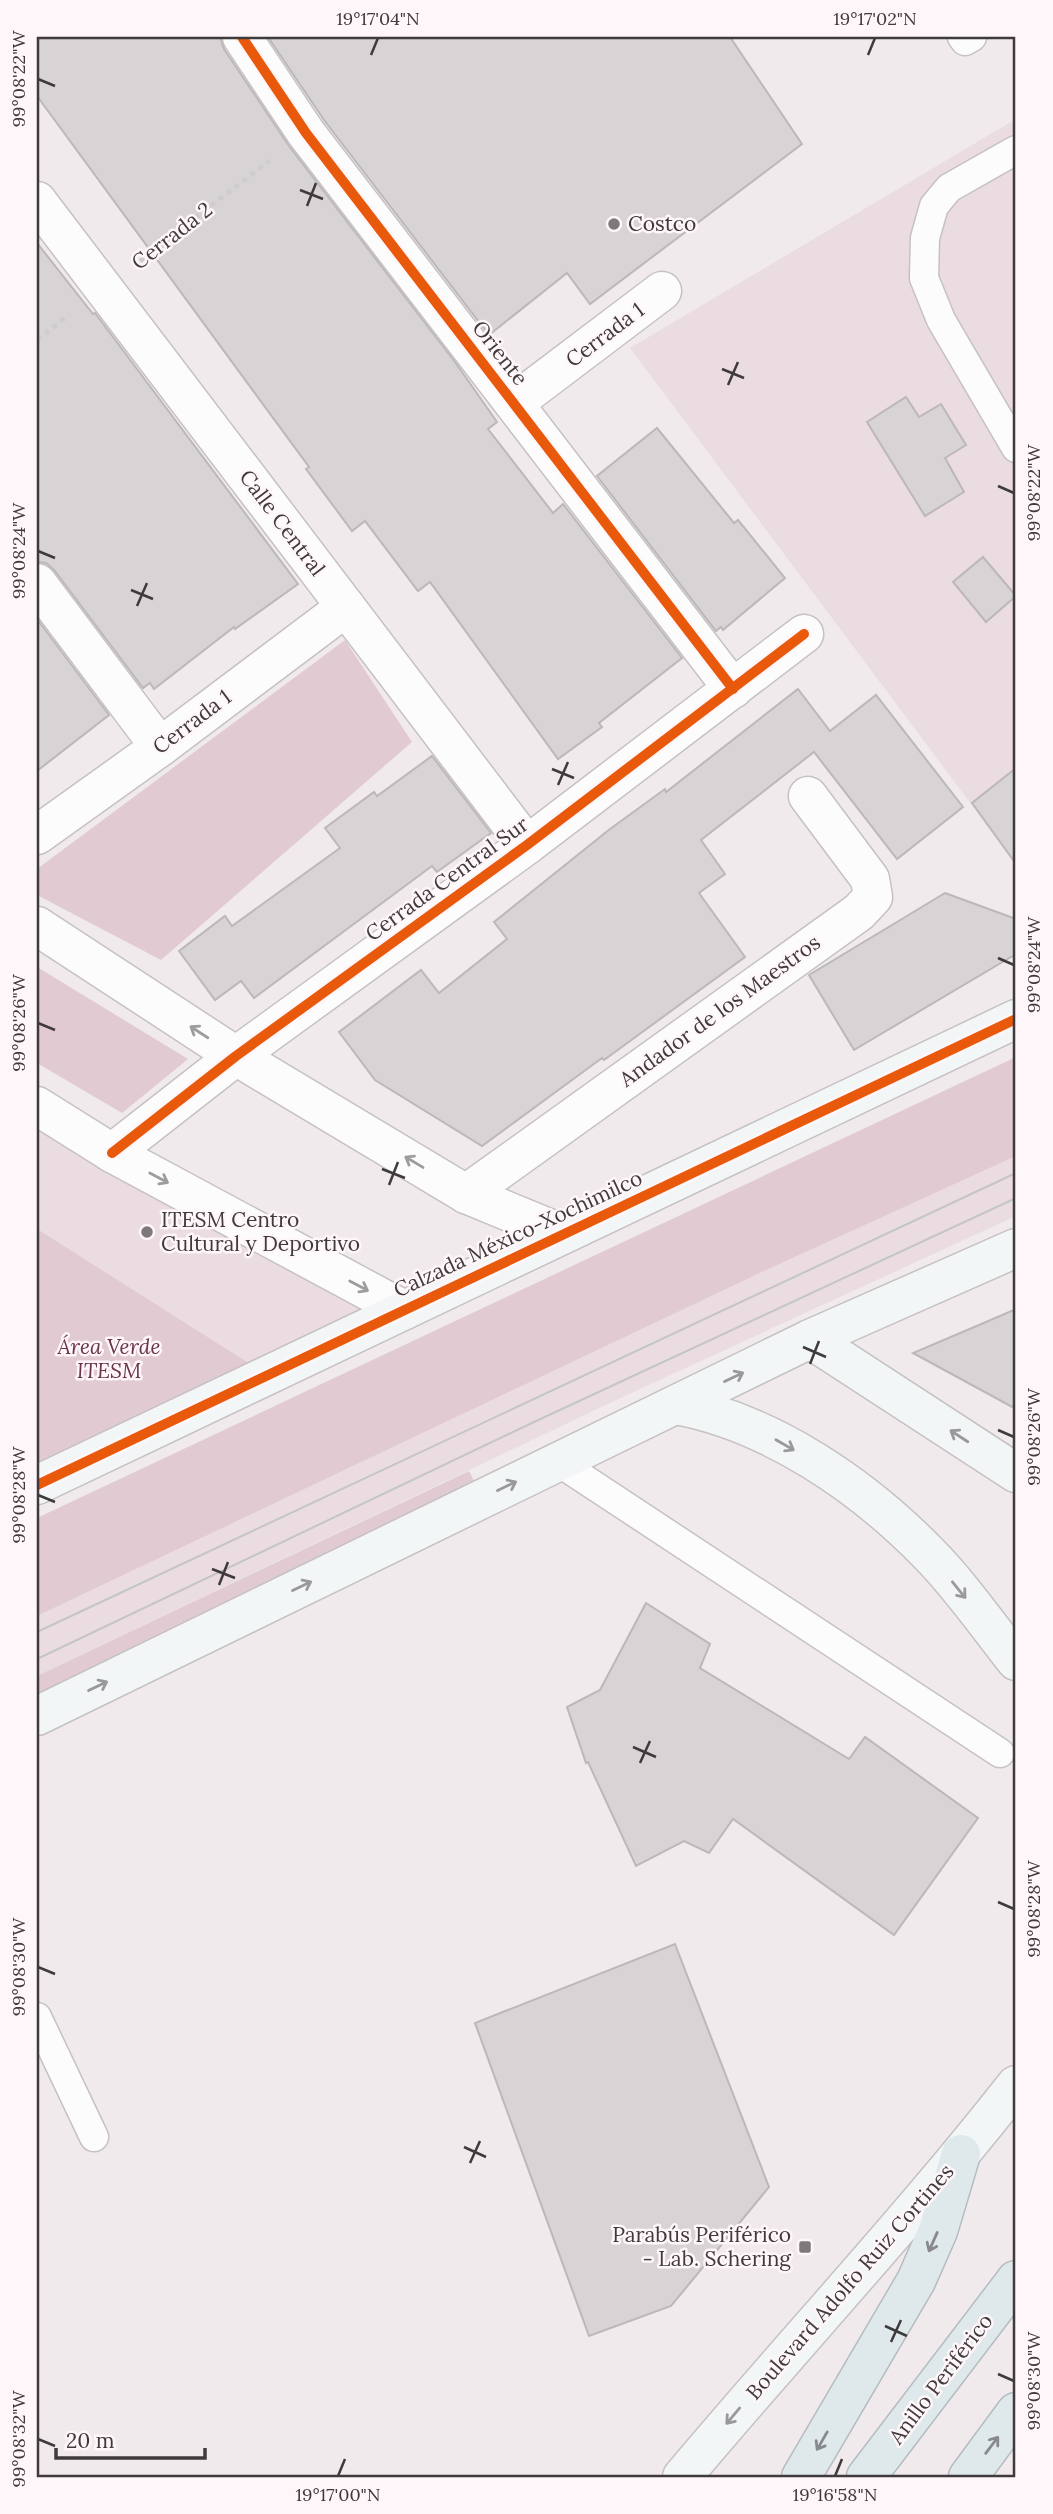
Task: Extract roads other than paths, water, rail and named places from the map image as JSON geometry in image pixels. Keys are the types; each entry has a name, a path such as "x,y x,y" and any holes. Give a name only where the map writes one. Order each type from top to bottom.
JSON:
{"highway":[{"path":"801,2477 916,2281 938,2231 961,2154"},
{"name":"Anillo Periférico","path":"866,2477 1016,2280"},
{"path":"968,2477 1016,2412"}],"main road":[{"name":"Calzada México-Xochimilco","path":"37,1485 1016,1019"},
{"path":"37,1716 810,1339 1016,1248"},
{"path":"810,1339 1016,1473"},
{"path":"676,1405 712,1413 749,1426 836,1476 884,1513 930,1555 1016,1661"},
{"name":"Boulevard Adolfo Ruiz Cortines","path":"682,2477 961,2154 1016,2085"}],"street":[{"name":"Oriente","path":"242,37 306,132 733,689"},
{"name":"Calle Central","path":"37,201 527,845"},
{"name":"Cerrada 1","path":"514,404 662,291"},
{"path":"37,583 160,747"},
{"name":"Cerrada 1","path":"37,835 160,747 346,607"},
{"name":"Cerrada Central Sur","path":"112,1153 236,1056 527,845 804,634"},
{"name":"Andador de los Maestros","path":"466,1194 859,912 873,897 870,879 808,796"},
{"path":"37,926 236,1056 466,1194 563,1234"},
{"path":"37,1106 112,1153 404,1310"}],"lane":[{"path":"962,37 965,41 972,37"},
{"path":"1016,150 948,188 934,206 925,238 924,265 924,278 941,320 1016,448"},
{"path":"557,1461 1000,1753"},
{"path":"37,2017 94,2137"}],"tram line":[{"path":"37,1632 1016,1173"},
{"path":"37,1659 534,1422 1016,1198"}],"place":[{"name":"Costco","path":"614,224"},
{"name":"ITESM Centro Cultural y Deportivo","path":"147,1232"},
{"name":"Parabús Periférico - Lab. Schering","path":"805,2247"}],"park label":[{"name":"Área Verde ITESM","path":"109,1359"}]}
